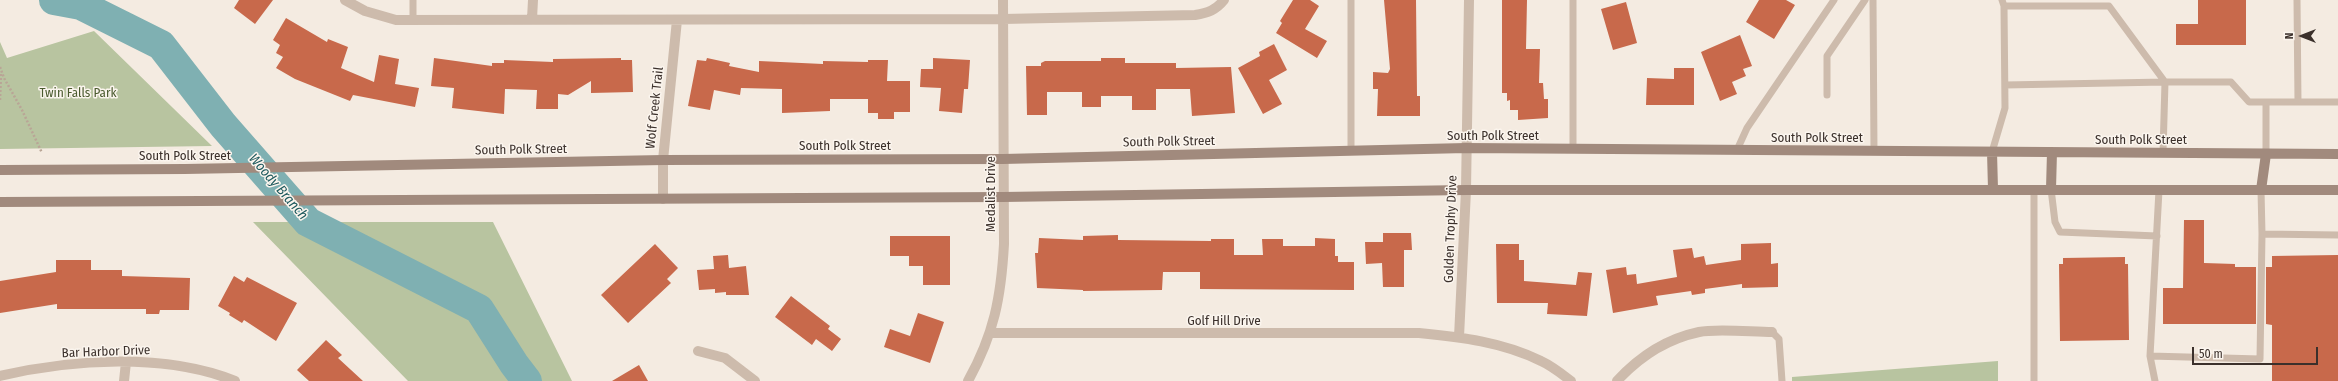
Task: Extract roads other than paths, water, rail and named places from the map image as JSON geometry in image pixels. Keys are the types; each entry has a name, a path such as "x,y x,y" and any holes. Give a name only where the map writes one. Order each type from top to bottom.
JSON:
{"main road":[{"name":"South Polk Street","path":"0,170 328,167 662,160 1003,159 1466,148 2338,154"},
{"path":"1992,152 1993,190"},
{"path":"2051,190 2052,152"},
{"path":"2261,190 2266,154"},
{"path":"0,202 662,199 1466,190 2338,190"}],"street":[{"path":"345,0 381,17 396,20 1003,19 1196,15 1208,13 1221,4"},
{"path":"532,19 533,0"},
{"name":"Medalist Drive","path":"968,381 990,333 997,311 1002,279 1004,244 1003,0"},
{"name":"Golden Trophy Drive","path":"1459,337 1466,190 1469,0"},
{"name":"Wolf Creek Trail","path":"662,199 662,160 677,20"},
{"path":"1617,381 1634,362 1653,350 1700,332 1772,332"},
{"name":"Golf Hill Drive","path":"990,333 1419,333 1459,337"},
{"path":"1459,337 1514,350 1542,361 1572,381"},
{"path":"698,351 725,358 755,381"},
{"path":"124,381 126,362"},
{"name":"Bar Harbor Drive","path":"0,376 36,367 126,362 195,367 235,381"}],"lane":[{"path":"413,0 413,20"},
{"path":"1351,0 1351,151"},
{"path":"1573,0 1573,149"},
{"path":"1737,150 1747,128 1834,0"},
{"path":"1827,95 1827,56 1865,0"},
{"path":"1873,0 1874,151"},
{"path":"2297,0 2298,102"},
{"path":"1992,152 2005,108 2003,3 2109,6 2165,82 2164,153"},
{"path":"2005,85 2231,82 2249,102 2338,102"},
{"path":"2266,102 2266,154"},
{"path":"2034,190 2034,381"},
{"path":"2051,190 2055,222 2060,232 2157,236"},
{"path":"2155,381 2150,356 2159,190"},
{"path":"2150,356 2260,359 2262,234 2261,190"},
{"path":"2262,234 2338,236"},
{"path":"1772,332 1779,340 1782,381"}],"waterway":[{"name":"Woody Branch","path":"54,0 81,5 161,45 223,125 308,222 479,309 514,364 527,381"}],"park label":[{"name":"Twin Falls Park","path":"78,93"}]}
